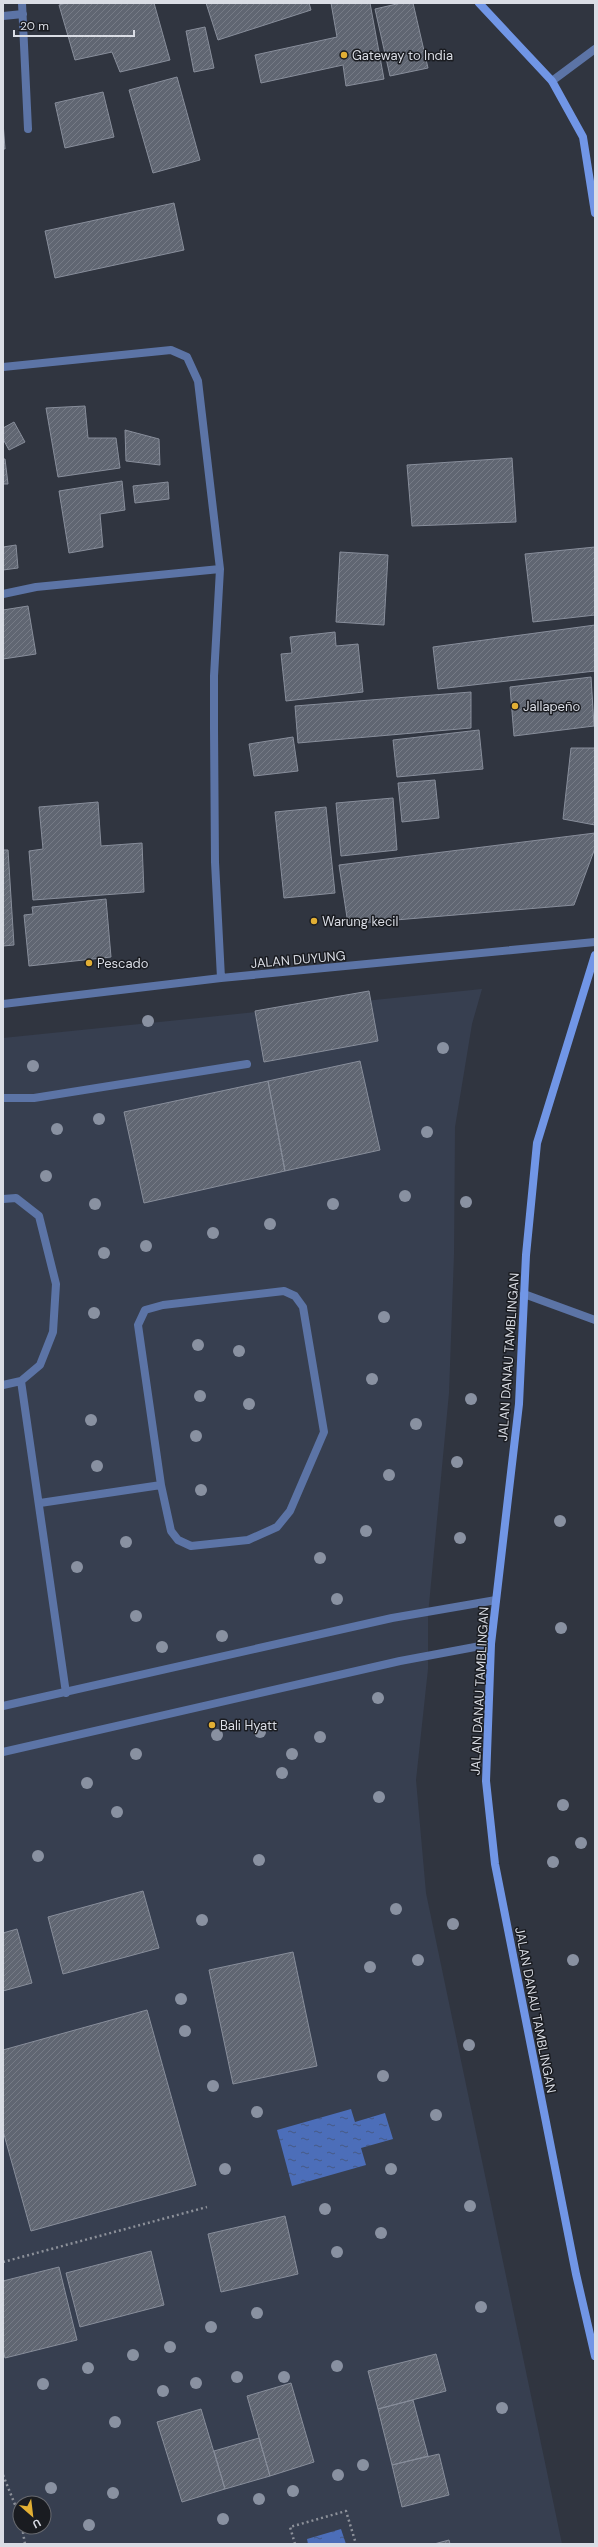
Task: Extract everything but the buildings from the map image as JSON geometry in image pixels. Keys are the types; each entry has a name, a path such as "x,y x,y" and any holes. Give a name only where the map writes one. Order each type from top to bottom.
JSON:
{"street":[{"path":"22,3 28,129"},
{"path":"478,3 552,81 583,137 595,213"},
{"path":"3,16 23,14"},
{"path":"552,81 595,49"},
{"path":"3,367 171,350 187,357 198,381 220,569 214,676 215,862 220,978"},
{"path":"3,594 36,587 220,569"},
{"name":"JALAN DUYUNG","path":"3,1004 220,978 595,942"},
{"name":"JALAN DANAU TAMBLINGAN","path":"595,955 537,1143 524,1294 520,1404 491,1644 486,1781 495,1864 574,2266 595,2356"},
{"path":"3,1098 34,1098 247,1064"},
{"path":"3,1199 16,1198 39,1216 56,1284 53,1332 40,1365 21,1381 3,1385"},
{"path":"284,1291 294,1296 303,1307 324,1432 290,1511 276,1527 248,1540 191,1546 178,1540 171,1531 160,1485 138,1326 145,1310 163,1305 284,1291"},
{"path":"524,1294 595,1320"},
{"path":"21,1381 40,1503 66,1693"},
{"path":"40,1503 160,1485"},
{"path":"3,1706 66,1693 392,1618 496,1600"},
{"path":"3,1752 400,1661 491,1644"}],"path":[{"path":"3,2262 207,2206"},
{"path":"3,2475 12,2497"},
{"path":"295,2544 290,2527 346,2511 356,2544"}],"shaded area":[{"name":"Bali Hyatt","path":"482,989 472,1024 455,1127 454,1254 449,1393 428,1615 428,1669 416,1780 426,1893 562,2544 3,2544 3,1038"}],"water":[{"path":"351,2109 355,2122 385,2113 393,2139 361,2148 366,2165 292,2186 277,2130"},
{"path":"341,2529 346,2544 308,2544 307,2539"}],"place":[{"name":"Gateway to India","path":"344,55"},
{"name":"Jallapeño","path":"515,706"},
{"name":"Warung kecil","path":"314,921"},
{"name":"Pescado","path":"89,963"},
{"name":"Bali Hyatt","path":"212,1725"}]}
